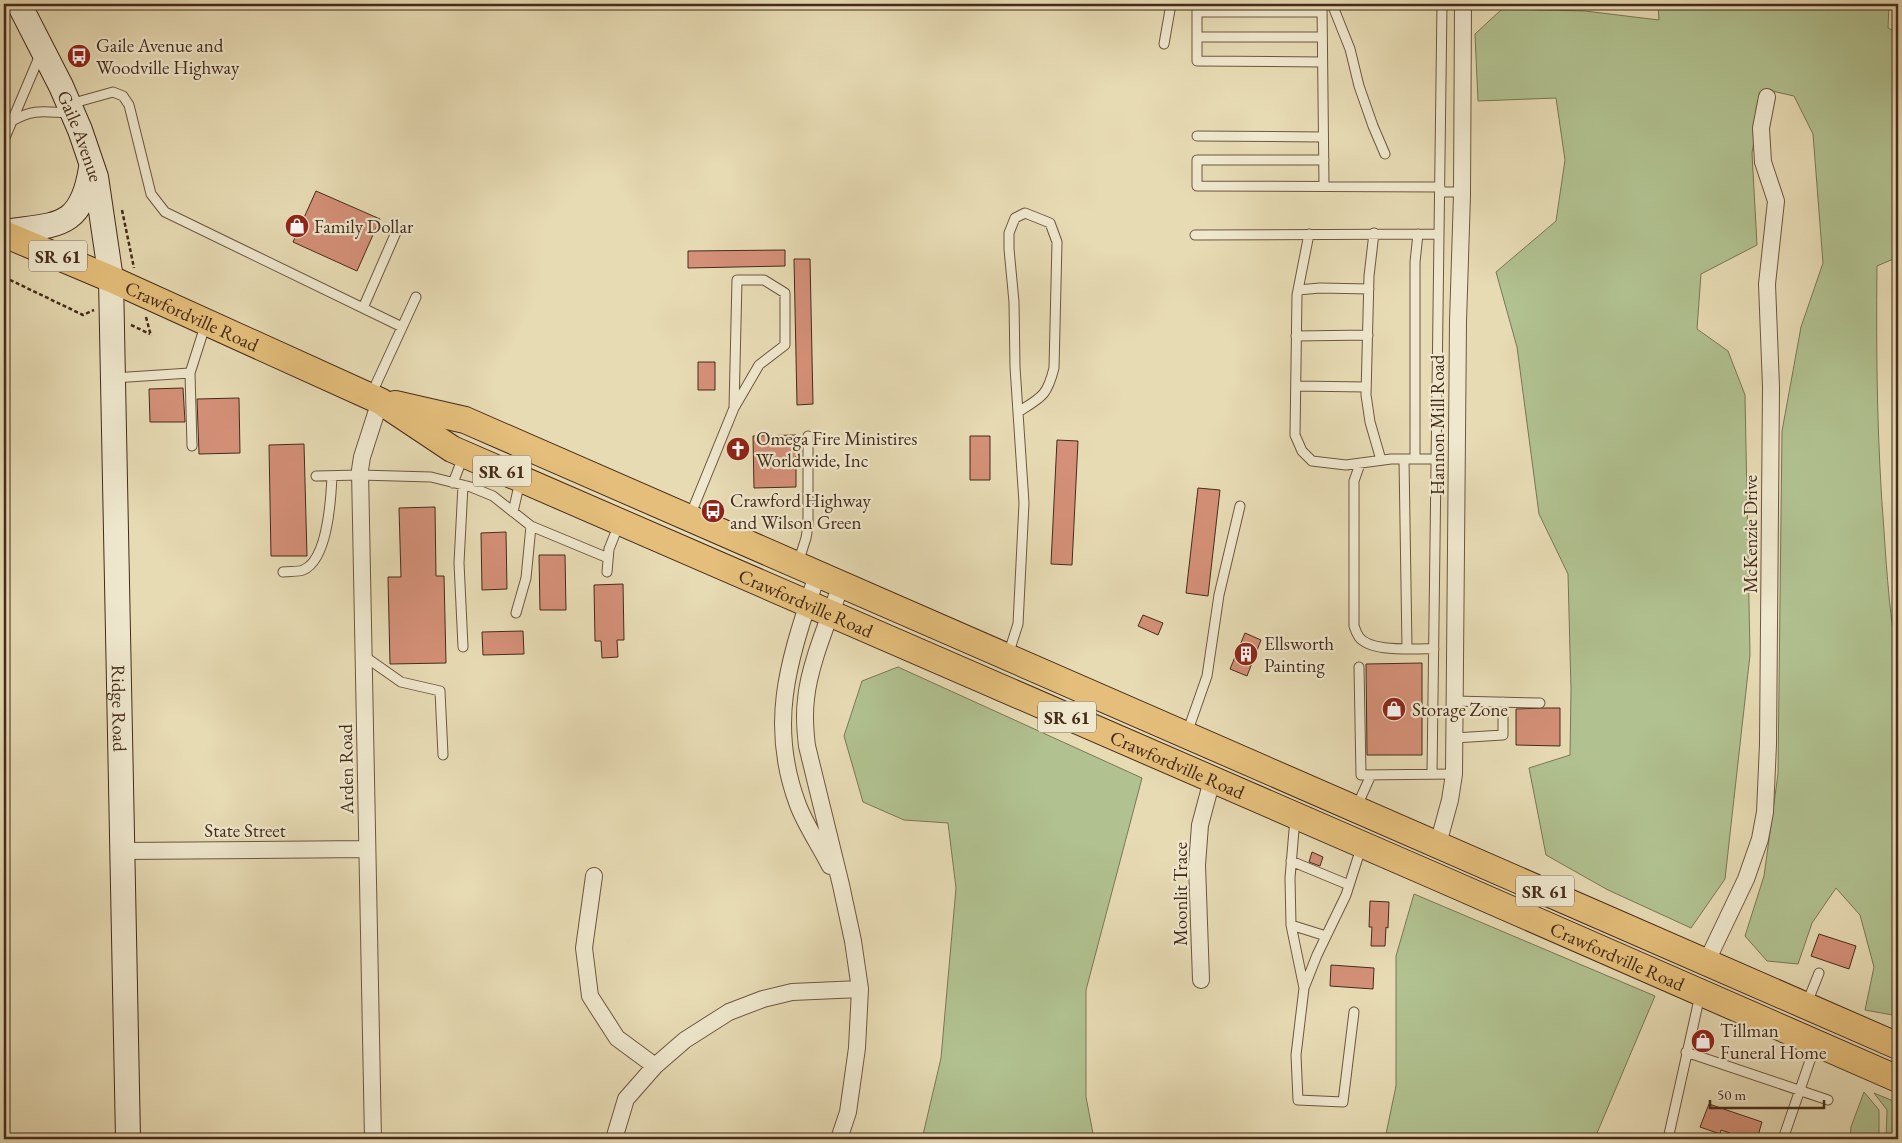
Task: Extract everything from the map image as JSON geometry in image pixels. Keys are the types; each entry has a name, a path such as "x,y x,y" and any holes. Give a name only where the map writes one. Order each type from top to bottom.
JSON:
{"main road":[{"name":"Crawfordville Road","path":"4,233 112,279 375,399 452,449 1898,1080"},
{"name":"Crawfordville Road","path":"375,399 465,420 1042,674 1438,844 1898,1046"},
{"path":"969,674 1007,679 1029,678 1042,674"},
{"path":"1070,718 1089,714 1114,713 1142,716"},
{"path":"1371,849 1408,851 1438,844 1448,872 1459,887"}],"street":[{"name":"Gaile Avenue","path":"19,4 70,109 96,177 112,279"},
{"name":"Hannon Mill Road","path":"1438,844 1450,800 1454,774 1463,4"},
{"name":"McKenzie Drive","path":"1706,962 1746,879 1760,839 1766,812 1771,387 1767,284 1776,201 1763,162 1761,128 1767,97"},
{"path":"4,233 52,225 72,216 81,204 87,189 91,164"},
{"name":"Ridge Road","path":"112,279 128,1139"},
{"name":"Arden Road","path":"372,1139 360,475 362,457 375,399"},
{"path":"807,571 820,608 804,723 807,746 853,941 860,989 857,1048 848,1112 839,1139"},
{"path":"841,585 820,608 792,651 783,701 782,723 786,763 798,806 841,885"},
{"path":"785,748 807,746"},
{"name":"Moonlit Trace","path":"1201,980 1197,866 1200,826 1212,780"},
{"name":"State Street","path":"122,851 367,849"},
{"path":"594,876 584,948 590,996 617,1038 656,1066"},
{"path":"614,1139 626,1099 656,1066 685,1040 729,1012 763,999 792,992 860,989"}],"lane":[{"path":"1164,44 1171,4"},
{"path":"1332,4 1350,49 1358,86 1385,154"},
{"path":"1432,774 1442,4"},
{"path":"1322,62 1197,61 1197,8 1322,8 1324,186"},
{"path":"1197,37 1322,37"},
{"path":"4,140 8,119 42,50"},
{"path":"8,119 26,113 70,109 113,92 123,96 129,105 151,194 165,212 402,327"},
{"path":"1197,136 1323,137"},
{"path":"1324,160 1197,160 1197,186 1324,186 1440,189 1462,192"},
{"path":"1007,658 1018,624 1024,503 1018,412 1014,302 1009,233 1015,218 1025,213 1050,223 1057,242 1054,368 1050,385 1042,397 1018,412"},
{"path":"362,308 397,230"},
{"path":"1374,233 1369,289 1366,387 1370,422 1381,460"},
{"path":"1309,234 1298,290 1296,336 1295,435 1302,451 1312,460 1346,465 1381,460 1436,460"},
{"path":"1414,459 1414,262 1418,234"},
{"path":"1195,235 1439,234"},
{"path":"689,518 734,408 759,365 785,345 785,293 764,280 736,280 734,408"},
{"path":"1298,290 1320,288 1369,289"},
{"path":"375,399 402,327 416,297"},
{"path":"192,446 190,373 206,322"},
{"path":"1296,336 1368,335"},
{"path":"113,378 190,373"},
{"path":"1296,386 1366,387"},
{"path":"807,571 808,436"},
{"path":"453,482 464,454"},
{"path":"1404,459 1407,648"},
{"path":"1360,464 1354,480 1354,626 1360,638 1368,644 1378,647 1434,649"},
{"path":"316,476 430,477 453,482 493,496 531,526 608,558"},
{"path":"284,572 303,570 312,563 320,549 330,512 332,476"},
{"path":"513,512 520,478"},
{"path":"463,485 459,563 463,648"},
{"path":"1186,735 1208,676 1219,596 1240,506"},
{"path":"606,572 609,549 620,522"},
{"path":"516,613 526,578 531,526"},
{"path":"364,656 401,682 440,691 443,754"},
{"path":"1359,667 1361,775 1454,774"},
{"path":"1454,701 1540,702"},
{"path":"1454,738 1503,735 1503,702"},
{"path":"1356,809 1371,775"},
{"path":"1295,816 1290,878 1291,925 1304,988"},
{"path":"1354,1012 1344,1102 1298,1100 1296,1055 1304,988 1349,885 1371,849"},
{"path":"1291,861 1349,885"},
{"path":"1291,925 1326,936"},
{"path":"1806,1006 1819,973"},
{"path":"1668,1139 1700,992"},
{"path":"1784,1139 1816,1043"},
{"path":"1686,1052 1828,1100"}],"path":[{"path":"4,277 83,314 93,310"}],"green space":[{"path":"1658,4 1889,4 1888,28 1898,33 1898,257 1877,266 1877,333 1878,432 1882,498 1889,597 1898,663 1898,1016 1865,1010 1874,967 1860,915 1836,888 1812,923 1798,964 1767,961 1745,936 1764,876 1778,774 1782,431 1801,327 1823,263 1813,134 1794,96 1763,89 1752,153 1757,245 1701,274 1697,329 1728,351 1745,395 1750,655 1725,879 1691,928 1608,890 1546,855 1529,768 1570,755 1571,690 1568,574 1539,514 1517,347 1496,272 1556,221 1565,160 1556,98 1478,101 1475,34 1502,9 1585,11 1659,20"},
{"path":"898,667 1142,778 1086,990 1086,1097 1094,1139 922,1139 941,1058 956,888 948,823 904,820 863,802 844,736 862,681"},
{"path":"1414,894 1655,996 1597,1133 1602,1139 1378,1139 1386,1134 1396,1086 1396,956"},
{"path":"1864,1092 1879,1110 1879,1139 1850,1139 1851,1127"},
{"path":"1874,1093 1898,1103 1898,1139 1886,1139 1887,1110"}],"building":[{"path":"316,191 380,219 357,271 293,242"},
{"path":"785,250 785,266 688,268 688,251"},
{"path":"794,259 810,259 813,404 797,405"},
{"path":"698,362 715,362 715,390 698,390"},
{"path":"183,388 185,422 150,422 149,389"},
{"path":"239,398 240,453 199,454 197,399"},
{"path":"796,435 796,487 754,488 753,436"},
{"path":"970,436 990,436 990,480 970,480"},
{"path":"1057,440 1078,441 1072,565 1051,564"},
{"path":"304,444 307,556 271,556 269,445"},
{"path":"1198,488 1220,490 1208,596 1186,593"},
{"path":"435,507 436,576 444,576 446,663 390,664 388,577 401,577 399,508"},
{"path":"506,532 507,589 482,590 481,533"},
{"path":"539,555 565,555 566,610 540,610"},
{"path":"623,584 624,640 617,640 618,657 602,658 601,641 595,641 594,585"},
{"path":"1143,615 1163,623 1158,635 1138,626"},
{"path":"523,631 524,654 483,655 482,632"},
{"name":"Ellsworth Painting","path":"1245,633 1261,640 1247,676 1230,669"},
{"name":"Storage Zone","path":"1422,663 1422,755 1367,755 1366,664"},
{"path":"1560,708 1560,746 1516,745 1516,709"},
{"path":"1312,852 1323,857 1320,866 1309,862"},
{"path":"1370,901 1389,902 1385,946 1371,946 1372,927 1369,927"},
{"path":"1819,934 1856,946 1849,969 1811,956"},
{"path":"1331,965 1374,968 1373,989 1330,986"},
{"path":"1709,1104 1762,1122 1757,1139 1747,1139 1721,1130 1720,1134 1700,1127"}],"place":[{"name":"Gaile Avenue and Woodville Highway","path":"79,56"},
{"name":"Family Dollar","path":"297,226"},
{"name":"Omega Fire Ministires Worldwide, Inc","path":"738,449"},
{"name":"Crawford Highway and Wilson Green","path":"713,511"},
{"name":"Ellsworth Painting","path":"1246,654"},
{"name":"Storage Zone","path":"1394,709"},
{"name":"Tillman Funeral Home","path":"1703,1041"}]}
